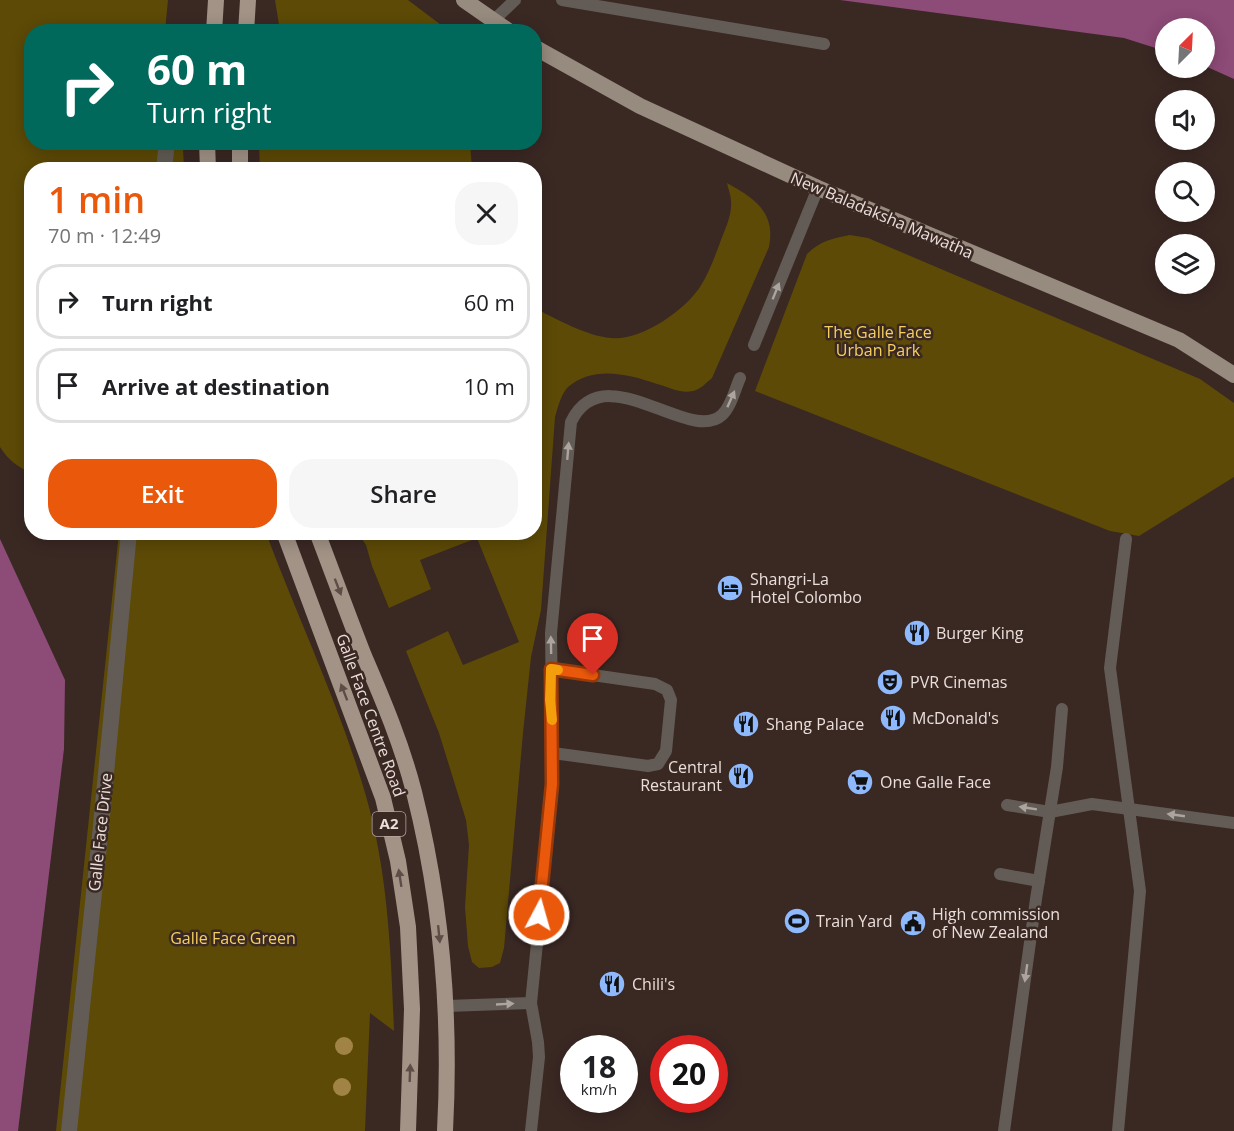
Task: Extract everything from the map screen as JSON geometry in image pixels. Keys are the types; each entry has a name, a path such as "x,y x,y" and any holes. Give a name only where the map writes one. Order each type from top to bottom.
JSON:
{"highway":[{"path":"214,24 216,0"},
{"path":"246,24 248,0"},
{"name":"Galle Face Centre Road","path":"287,540 383,798 398,861 408,927 412,1009 408,1131"},
{"name":"Galle Face Centre Road","path":"320,540 393,726 414,791 428,856 447,1006 445,1131"}],"main road":[{"path":"464,0 498,24"},
{"name":"New Baladaksha Mawatha","path":"542,51 640,106 818,188 1179,340 1234,375"}],"street":[{"name":"Galle Face Drive","path":"69,1131 128,540"}],"lane":[{"path":"493,21 515,0"},
{"path":"562,0 824,44"},
{"path":"754,345 818,188"},
{"path":"531,1131 539,1057 531,1003 552,784 551,633 571,422 576,411 599,396 616,396 694,420 712,421 723,415 740,378"},
{"path":"1118,1131 1140,891 1110,668 1126,539"},
{"path":"551,669 655,684 667,690 671,700 666,751 658,764 648,766 553,753"},
{"path":"1004,1131 1057,767 1062,709"},
{"path":"1007,805 1050,812 1092,804 1234,823"},
{"path":"1000,874 1039,881"},
{"path":"447,1006 531,1003"}],"green space":[{"path":"0,0 168,0 166,24 24,24 24,150 183,150 184,162 24,162 24,469 6,456 0,447"},
{"path":"275,0 408,0 440,24 279,24"},
{"path":"259,150 471,150 471,162 260,162"},
{"path":"727,183 746,194 761,208 769,224 769,247 712,378 698,389 684,392 635,377 611,374 589,376 578,380 563,393 555,417 541,610 531,657 504,948 500,963 492,967 479,968 472,962 468,946 465,907 469,845 466,820 439,733 406,651 448,631 463,665 519,642 478,540 542,540 542,312 582,331 611,338 635,335 661,323 684,306 700,287 727,226 731,199"},
{"name":"The Galle Face Urban Park","path":"850,235 868,238 1200,379 1234,403 1234,477 1139,536 1110,531 755,391 807,254 827,241"},
{"name":"Galle Face Green","path":"118,540 269,540 332,696 356,762 373,825 384,883 390,942 394,1031 370,1013 365,1131 56,1131"},
{"path":"363,540 472,540 420,560 431,589 389,608"}],"shaded area":[{"path":"840,0 1234,0 1234,79 1215,70 1215,18 1155,18 1155,48 1124,38"},
{"path":"0,539 65,680 64,749 18,1131 0,1131"}],"slow traffic":[{"path":"552,720 551,669 558,670"}],"place":[{"name":"Shangri-La Hotel Colombo","path":"730,588"},
{"name":"Burger King","path":"917,633"},
{"name":"PVR Cinemas","path":"890,682"},
{"name":"McDonald's","path":"893,718"},
{"name":"Shang Palace","path":"746,724"},
{"name":"Central Restaurant","path":"741,776"},
{"name":"One Galle Face","path":"860,782"},
{"name":"Train Yard","path":"797,921"},
{"name":"High commission of New Zealand","path":"913,923"},
{"name":"Chili's","path":"612,984"}],"route":[{"path":"539,915 552,784 551,669 593,675"}]}
